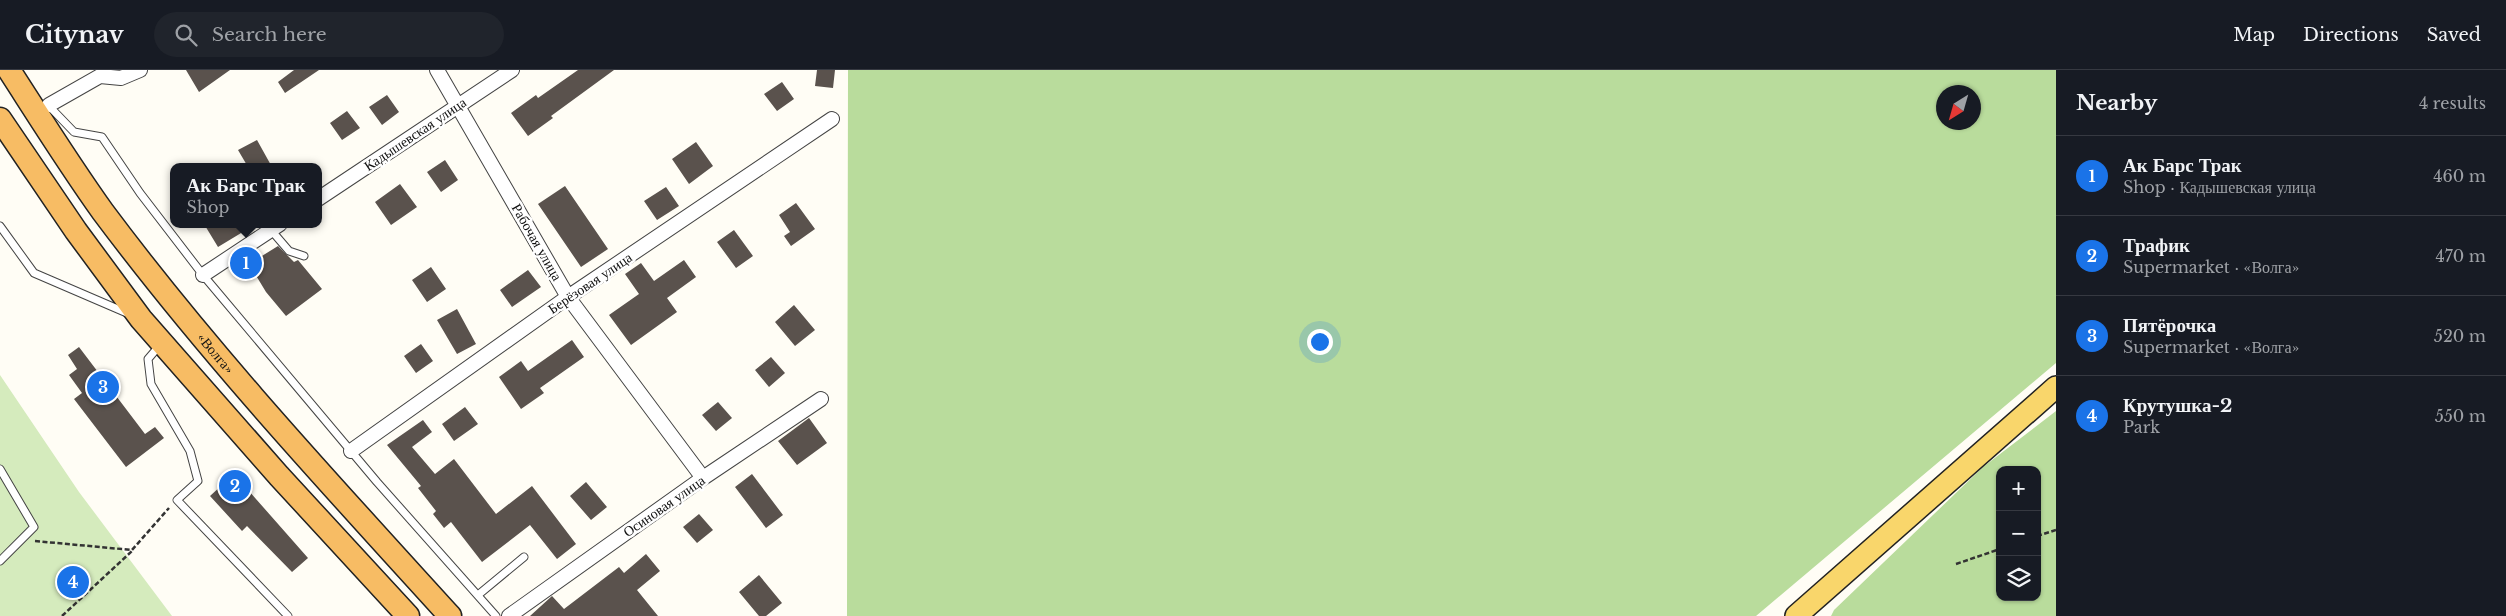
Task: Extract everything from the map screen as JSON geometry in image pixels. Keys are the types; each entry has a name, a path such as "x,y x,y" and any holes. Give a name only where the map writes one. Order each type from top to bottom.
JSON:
{"highway":[{"name":"«Волга»","path":"13,76 102,210 170,298 301,451 450,616"},
{"path":"0,119 76,231 141,319 366,573 408,616"}],"main road":[{"path":"1796,616 2056,387"}],"street":[{"path":"45,103 100,76 121,78 140,70"},
{"name":"Рабочая улица","path":"437,70 568,297 703,478"},
{"name":"Кадышевская улица","path":"322,196 512,70"},
{"name":"Берёзовая улица","path":"352,451 568,297 832,119"},
{"path":"203,275 274,228"},
{"name":"Осиновая улица","path":"509,616 703,478 822,398"}],"lane":[{"path":"13,76 36,96"},
{"path":"45,103 74,132 102,137 140,193 203,275 352,451 496,616"},
{"path":"0,226 34,274 141,319"},
{"path":"276,228 288,251 304,256"},
{"path":"162,342 148,359 151,384 190,451 198,481 177,500 288,616"},
{"path":"0,470 34,528 0,561"},
{"path":"478,595 524,557"}],"path":[{"path":"62,616 132,550 177,500"},
{"path":"2041,535 2056,530"},
{"path":"22,539 132,550"},
{"path":"1956,564 1996,550"}],"green space":[{"path":"848,70 2056,70 2056,363 1756,616 847,616"},
{"path":"0,375 79,492 172,616 0,616"},
{"path":"2056,411 2056,616 1831,616 1834,610 1983,467"}],"building":[{"path":"186,70 230,70 199,92"},
{"path":"294,70 319,70 285,93 278,82"},
{"path":"578,70 614,70 551,116 553,118 528,136 511,113 536,95 538,98"},
{"path":"817,70 835,70 833,88 815,86"},
{"path":"782,82 794,99 777,111 764,94"},
{"path":"387,95 399,112 382,125 369,107"},
{"path":"347,111 360,128 342,140 330,123"},
{"path":"257,140 270,163 246,163 238,150"},
{"path":"696,142 713,166 689,184 672,159"},
{"path":"445,160 458,180 441,192 427,172"},
{"path":"400,184 417,207 391,225 375,202"},
{"path":"565,186 608,249 581,267 538,204"},
{"path":"666,187 679,206 657,220 644,201"},
{"path":"796,203 815,229 791,246 784,236 790,232 779,215"},
{"path":"206,228 249,228 218,247"},
{"path":"734,230 753,256 736,268 717,242"},
{"path":"278,246 294,262 298,260 322,289 286,316 266,292 249,264"},
{"path":"684,260 696,277 667,298 677,312 631,345 609,315 639,294 625,274 641,263 654,281"},
{"path":"431,267 446,289 427,302 412,280"},
{"path":"528,270 541,287 512,307 500,290"},
{"path":"794,305 815,330 795,346 775,322"},
{"path":"457,309 476,344 457,354 437,320"},
{"path":"572,340 584,357 540,388 544,393 521,409 499,377 521,361 528,371"},
{"path":"421,344 433,361 416,373 404,356"},
{"path":"79,347 145,434 155,427 164,438 126,467 74,399 82,393 69,375 77,369 68,355"},
{"path":"771,357 785,373 769,387 755,370"},
{"path":"718,402 732,418 716,431 702,415"},
{"path":"465,407 478,424 454,441 442,424"},
{"path":"809,418 827,443 797,465 778,441"},
{"path":"423,420 432,432 412,447 435,474 454,459 496,514 532,486 576,544 557,559 530,525 482,562 451,522 444,528 433,514 436,511 418,488 421,486 387,445"},
{"path":"234,474 308,558 292,572 247,526 242,531 210,496"},
{"path":"752,474 783,515 766,528 735,487"},
{"path":"586,482 607,507 591,520 570,496"},
{"path":"699,514 713,530 697,543 683,527"},
{"path":"646,554 660,571 637,590 658,616 530,616 552,596 564,609 619,567 624,573"},
{"path":"759,575 782,603 766,616 759,616 739,592"}],"place":[{"name":"Ак Барс Трак","path":"246,263"},
{"name":"Пятёрочка","path":"103,387"},
{"name":"Трафик","path":"235,486"},
{"name":"Крутушка-2","path":"73,582"}]}
